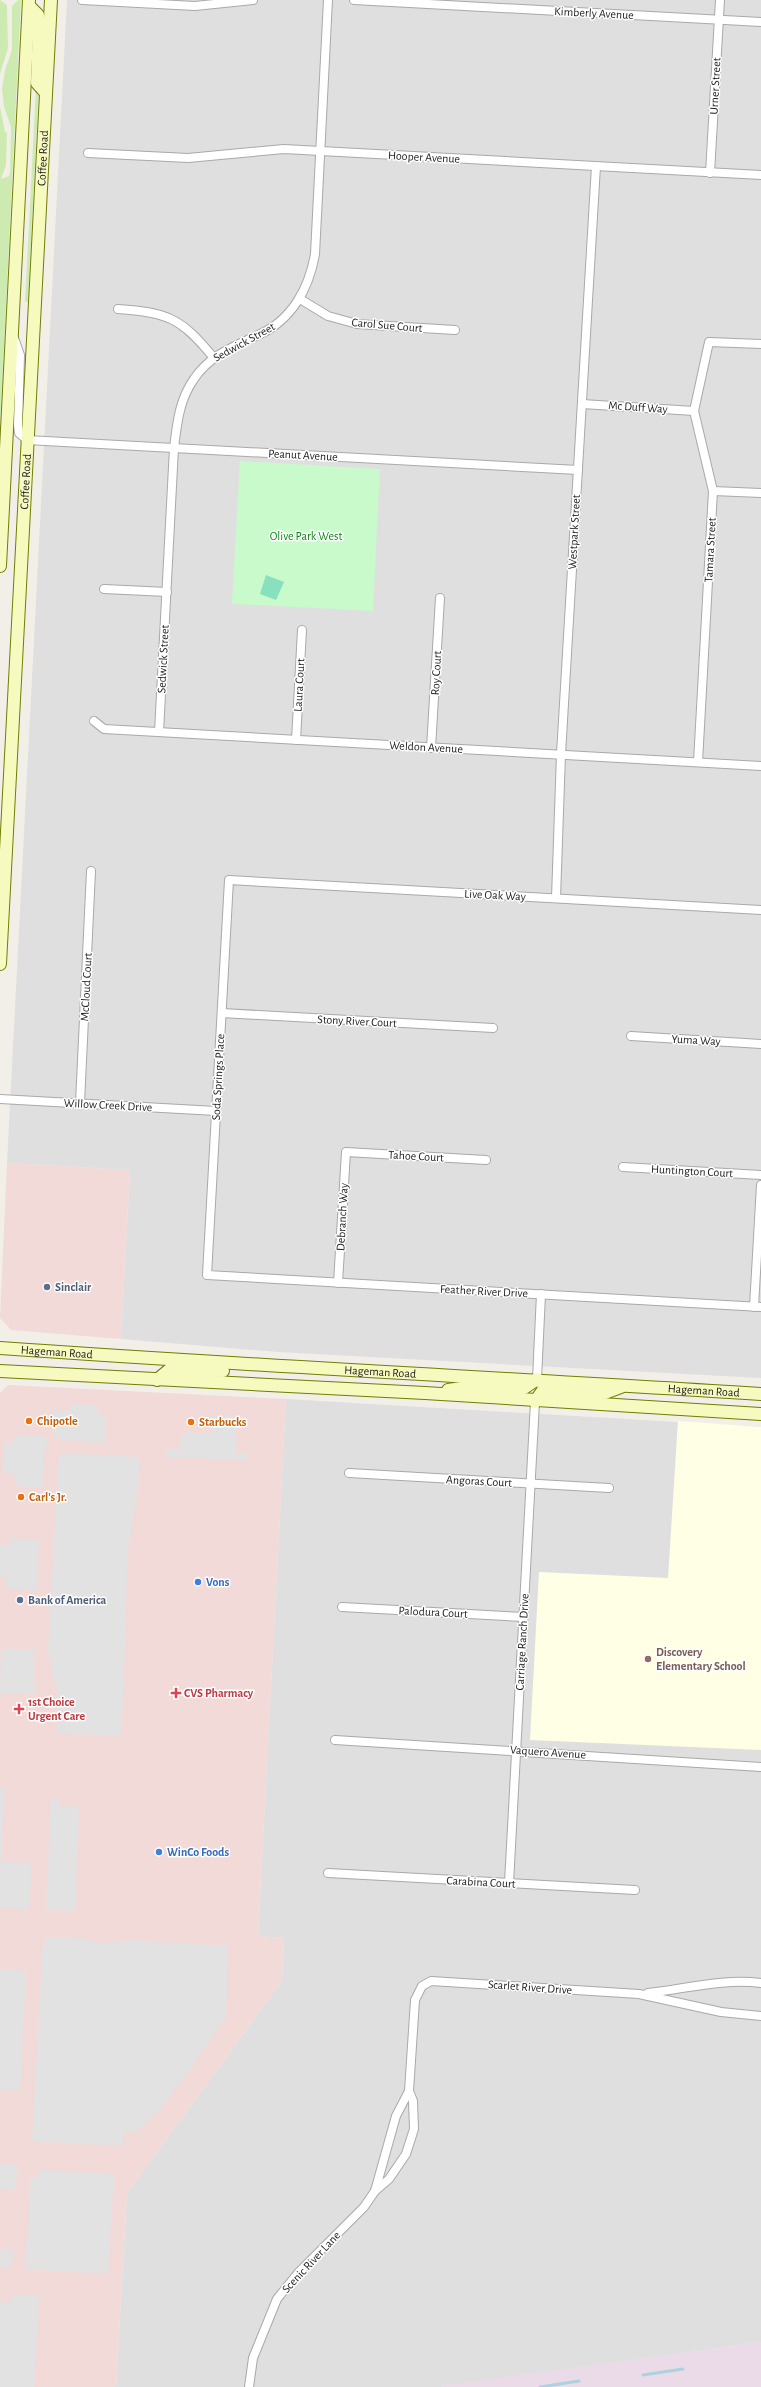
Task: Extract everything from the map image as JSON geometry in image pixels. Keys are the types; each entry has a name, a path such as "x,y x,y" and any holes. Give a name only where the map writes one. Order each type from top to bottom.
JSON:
{"main road":[{"name":"Coffee Road","path":"0,964 51,0"},
{"name":"Coffee Road","path":"0,566 29,3"},
{"path":"29,3 38,15 39,26 36,83 46,93"},
{"name":"Hageman Road","path":"0,1348 260,1366 537,1379 761,1394"},
{"path":"157,1380 169,1370 231,1371 260,1366"},
{"name":"Hageman Road","path":"0,1371 761,1414"},
{"path":"425,1394 469,1387 524,1388 537,1379"},
{"path":"534,1402 543,1390 605,1393 626,1385"}],"street":[{"path":"82,0 195,6 253,0"},
{"name":"Sedwick Street","path":"159,732 174,448 177,422 185,393 193,379 226,348 271,328 283,319 300,299 310,277 314,254 328,0"},
{"name":"Kimberly Avenue","path":"354,0 761,22"},
{"name":"Urner Street","path":"710,173 720,0"},
{"name":"Hooper Avenue","path":"88,153 188,158 264,150 320,151 761,175"},
{"name":"Westpark Street","path":"556,898 561,754 596,166"},
{"name":"Carol Sue Court","path":"300,299 328,316 357,324 455,330"},
{"path":"118,309 143,311 171,318 195,336 214,358"},
{"path":"12,334 20,355 19,433 27,440"},
{"name":"Tamara Street","path":"698,762 713,491 694,411 709,342 761,344"},
{"name":"Mc Duff Way","path":"582,404 694,411"},
{"name":"Peanut Avenue","path":"27,440 578,470"},
{"path":"713,491 761,493"},
{"path":"104,589 167,592"},
{"name":"Roy Court","path":"432,748 440,598"},
{"name":"Laura Court","path":"296,740 302,630"},
{"name":"Weldon Avenue","path":"94,721 104,729 761,766"},
{"name":"McCloud Court","path":"80,1103 91,871"},
{"name":"Live Oak Way","path":"229,880 761,910"},
{"name":"Soda Springs Place","path":"207,1275 229,880"},
{"name":"Stony River Court","path":"222,1013 493,1028"},
{"name":"Yuma Way","path":"631,1036 761,1044"},
{"name":"Willow Creek Drive","path":"0,1099 216,1111"},
{"name":"Tahoe Court","path":"346,1152 486,1160"},
{"name":"Debranch Way","path":"338,1283 346,1152"},
{"name":"Huntington Court","path":"623,1167 761,1175"},
{"path":"758,1307 761,1184"},
{"name":"Feather River Drive","path":"207,1275 758,1307"},
{"path":"537,1379 541,1294"},
{"name":"Carriage Ranch Drive","path":"509,1883 534,1402"},
{"name":"Angoras Court","path":"349,1474 608,1488"},
{"name":"Palodura Court","path":"342,1606 523,1617"},
{"name":"Vaquero Avenue","path":"335,1740 516,1750 761,1767"},
{"name":"Carabina Court","path":"328,1873 635,1890"},
{"name":"Scarlet River Drive","path":"422,1986 431,1981 639,1994 721,2012 761,2016"},
{"name":"Scarlet River Drive","path":"639,1994 716,1983 747,1981 761,1983"},
{"name":"Scenic River Lane","path":"375,2191 396,2116 409,2091 415,2000 422,1986"},
{"name":"Scenic River Lane","path":"249,2387 253,2358 277,2299 299,2272 364,2207 375,2191 389,2179 406,2154 414,2128 413,2100 409,2091"}],"shaded area":[{"path":"67,0 761,0 761,1378 278,1352 121,1339 130,1170 7,1163"},
{"path":"7,1163 130,1170 121,1339 11,1330 0,1318"},
{"path":"8,1385 286,1399 258,1936 284,1938 282,1981 127,2193 116,2387 0,2387 0,1393"},
{"path":"286,1399 761,1427 761,2342 442,2387 116,2387 127,2193 282,1981 284,1938 258,1936"},
{"path":"71,1404 97,1405 98,1414 106,1415 105,1443 60,1440 60,1438 53,1437 54,1410 70,1411"},
{"path":"212,1415 237,1417 235,1453 247,1453 247,1460 166,1457 166,1449 180,1449 181,1433 211,1434"},
{"name":"Discovery Elementary School","path":"678,1421 761,1427 761,1750 530,1740 539,1572 668,1578"},
{"path":"14,1435 48,1437 44,1457 42,1488 16,1486 16,1480 12,1474 3,1473 4,1442 13,1443"},
{"path":"59,1453 140,1457 137,1496 128,1551 121,1734 119,1736 57,1733 57,1693 48,1649"},
{"path":"10,1538 39,1540 37,1591 7,1589 5,1577 0,1577 0,1546 9,1546"},
{"path":"1,1649 35,1650 33,1674 36,1694 0,1693"},
{"path":"0,1787 5,1788 1,1861 32,1863 29,1909 0,1908"},
{"path":"51,1798 60,1799 60,1806 79,1807 75,1911 46,1910"},
{"path":"52,1937 86,1939 98,1944 126,1940 228,1946 226,2017 187,2074 157,2112 138,2131 123,2132 123,2146 32,2141 43,1940"},
{"path":"0,1969 26,1971 20,2091 0,2090"},
{"path":"0,2164 17,2165 16,2190 0,2189"},
{"path":"39,2170 114,2174 108,2274 25,2269 31,2177 39,2178"},
{"path":"0,2249 13,2250 12,2268 0,2267"},
{"path":"12,2295 39,2295 34,2387 0,2387 0,2302 12,2303"},
{"path":"761,2342 761,2387 442,2387 444,2386"}],"green space":[{"path":"0,0 7,5 8,48 0,74"},
{"path":"18,0 21,0 0,428 0,106 5,132 7,133 6,165 1,179 9,176 10,172 11,127 4,107 2,89 5,70 12,50 12,6"},
{"path":"38,47 41,47 28,302 25,302"},
{"name":"Olive Park West","path":"240,461 380,469 373,611 232,604"},
{"path":"266,575 284,582 276,600 260,594"}],"waterway":[{"path":"643,2375 683,2369"},
{"path":"540,2387 579,2381"}],"place":[{"name":"Sinclair","path":"47,1287"},
{"name":"Chipotle","path":"29,1421"},
{"name":"Starbucks","path":"191,1422"},
{"name":"Carl's Jr.","path":"21,1497"},
{"name":"Vons","path":"198,1582"},
{"name":"Bank of America","path":"20,1600"},
{"name":"Discovery Elementary School","path":"648,1659"},
{"name":"CVS Pharmacy","path":"176,1693"},
{"name":"1st Choice Urgent Care","path":"19,1709"},
{"name":"WinCo Foods","path":"159,1852"}]}
